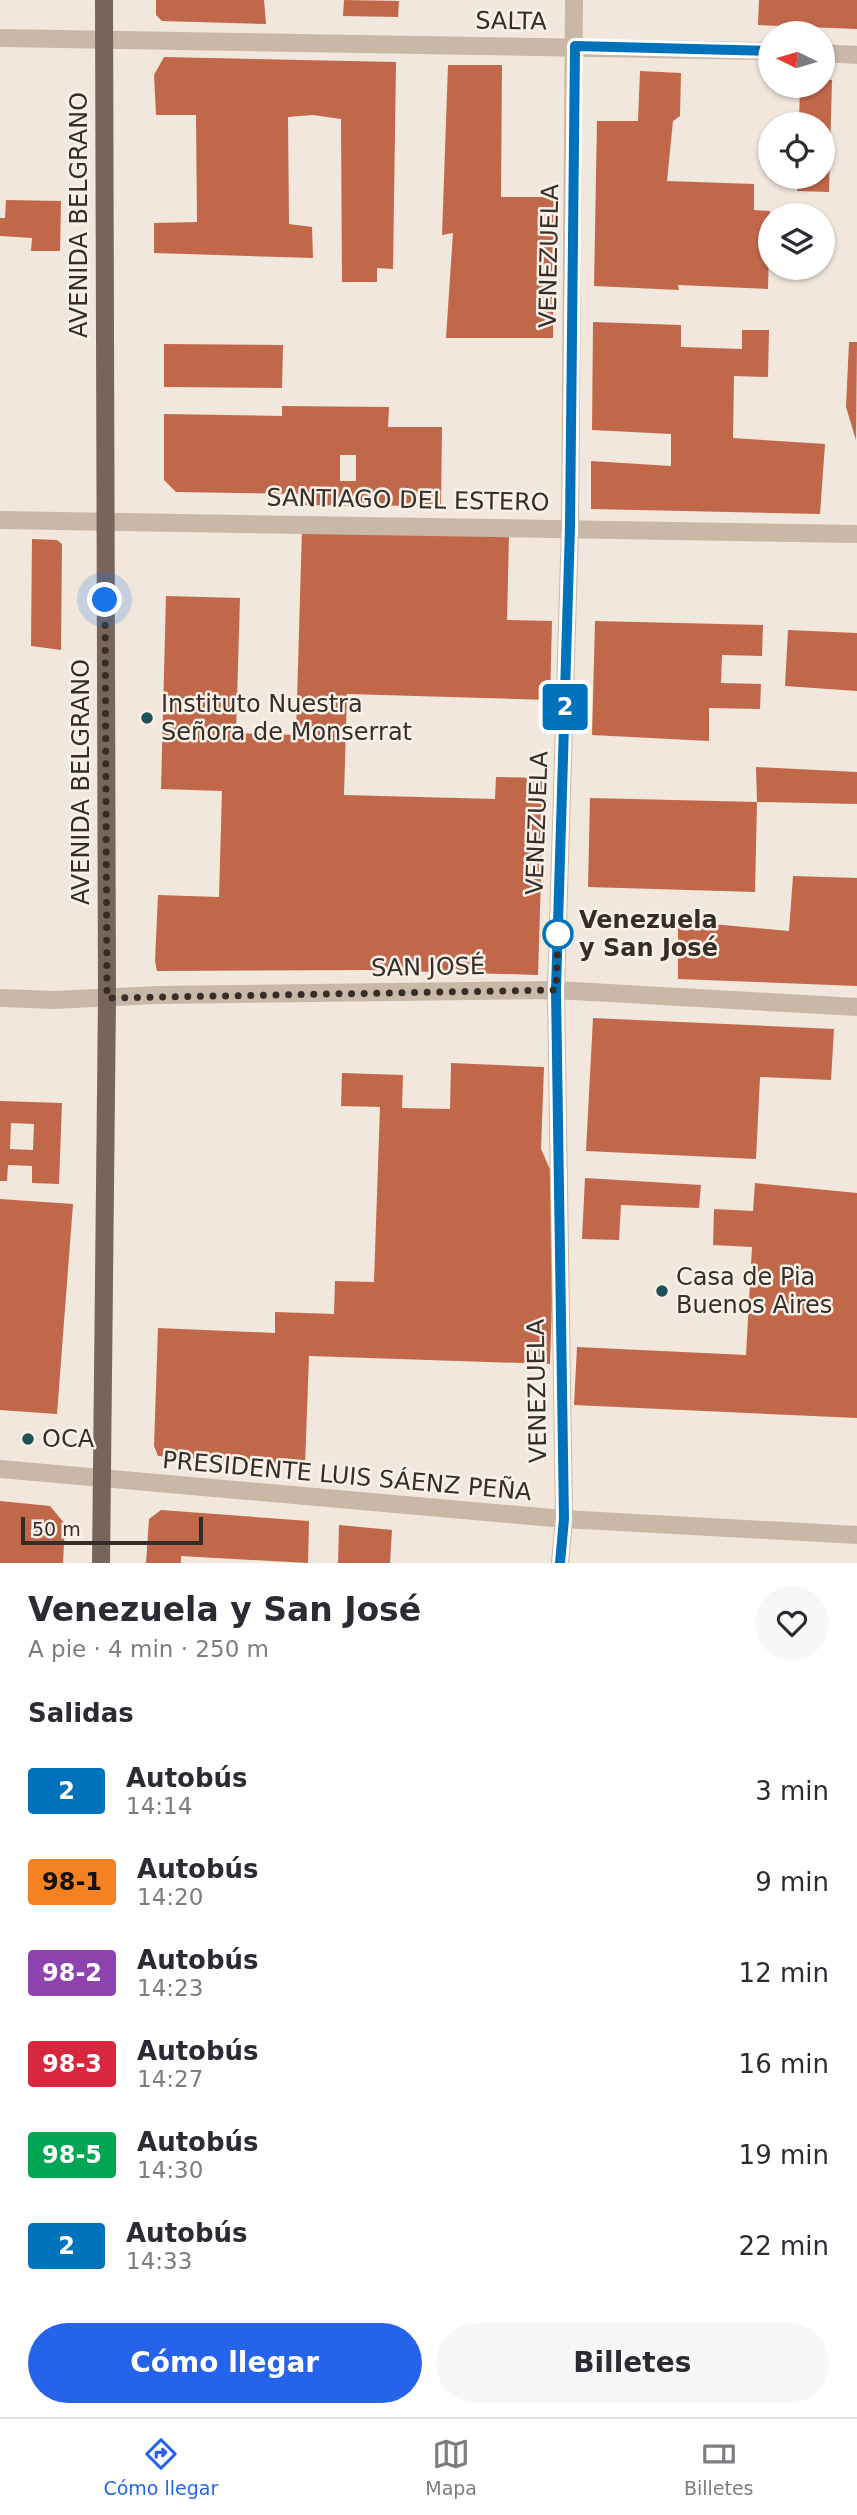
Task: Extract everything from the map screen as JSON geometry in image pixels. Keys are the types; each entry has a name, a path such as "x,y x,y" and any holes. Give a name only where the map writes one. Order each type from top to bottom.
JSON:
{"main road":[{"name":"AVENIDA BELGRANO","path":"101,1563 104,1479 107,998 104,0"}],"street":[{"name":"VENEZUELA","path":"560,1563 564,1519 556,990 570,527 574,0"},
{"name":"SALTA","path":"0,38 758,51"},
{"path":"835,54 857,55"},
{"name":"SANTIAGO DEL ESTERO","path":"0,520 570,527 857,534"},
{"name":"SAN JOSÉ","path":"0,998 556,990 857,1007"},
{"name":"PRESIDENTE LUIS SÁENZ PEÑA","path":"0,1469 564,1519 857,1535"}],"building":[{"path":"156,0 264,0 266,24 162,21 156,15"},
{"path":"344,0 399,1 398,17 343,16"},
{"path":"759,0 857,0 857,29 835,28 835,21 758,21"},
{"path":"164,57 396,62 393,269 377,268 377,282 342,282 341,119 313,115 288,117 289,224 312,227 313,258 154,253 154,223 197,222 196,115 156,115 154,75"},
{"path":"448,65 502,65 501,197 554,197 553,338 446,338 453,233 442,235"},
{"path":"640,71 681,73 680,116 673,121 667,181 754,184 754,210 758,210 758,280 768,280 768,289 678,285 679,290 594,286 597,121 638,121"},
{"path":"800,98 832,98 831,112 799,112"},
{"path":"797,189 829,189 829,192"},
{"path":"6,200 61,201 60,251 31,251 32,238 0,236 0,218 5,218"},
{"path":"593,322 681,325 681,347 742,349 742,330 769,330 768,377 734,376 733,438 825,444 820,514 591,509 591,461 671,466 671,434 592,430"},
{"path":"849,342 857,342 856,440 846,407"},
{"path":"164,344 283,345 282,388 164,387"},
{"path":"282,406 389,407 388,427 442,427 441,506 301,505 302,494 176,492 164,480 164,414 282,416","holes":["340,455 356,455 356,481 340,481"]},
{"path":"302,528 509,534 507,620 552,621 550,700 347,694 344,795 495,799 496,777 544,778 538,975 367,970 157,971 155,961 158,895 219,897 222,791 161,789 166,596 240,598 236,733 296,735"},
{"path":"32,539 57,540 62,544 61,650 31,646"},
{"path":"595,621 763,625 762,656 722,655 721,683 761,684 760,709 709,708 709,741 592,735"},
{"path":"788,630 857,633 857,691 785,686"},
{"path":"756,767 857,772 857,804 757,802"},
{"path":"590,798 757,802 755,892 588,887"},
{"path":"793,876 857,878 857,986 678,979 678,921 789,931"},
{"path":"593,1018 834,1029 831,1080 760,1077 756,1159 586,1151"},
{"path":"451,1063 544,1067 541,1149 556,1183 550,1364 309,1356 305,1466 158,1456 154,1446 158,1328 275,1333 275,1312 334,1314 335,1281 374,1282 380,1107 341,1106 342,1073 403,1075 402,1108 450,1109"},
{"path":"0,1101 62,1103 59,1184 32,1183 32,1166 8,1165 7,1181 0,1181","holes":["11,1123 34,1124 33,1150 10,1149"]},
{"path":"585,1178 701,1185 699,1208 621,1205 619,1240 582,1239"},
{"path":"755,1183 857,1193 857,1418 574,1405 577,1347 746,1355 752,1247 713,1245 714,1209 753,1211"},
{"path":"0,1199 73,1204 57,1414 0,1410"},
{"path":"0,1501 50,1506 65,1524 63,1563 0,1563"},
{"path":"161,1510 309,1521 308,1563 181,1556 181,1563 146,1563 149,1519"},
{"path":"339,1525 392,1530 390,1563 338,1563"}],"bus line":[{"name":"2","path":"560,1563 564,1519 556,990 570,527 575,46 758,51"}],"place":[{"name":"Instituto Nuestra Señora de Monserrat","path":"147,718"},
{"name":"Venezuela y San José","path":"558,934"},
{"name":"Casa de Pia Buenos Aires","path":"662,1291"},
{"name":"OCA","path":"28,1439"}],"route":[{"path":"105,600 107,998 156,995 556,990 558,934"}]}
